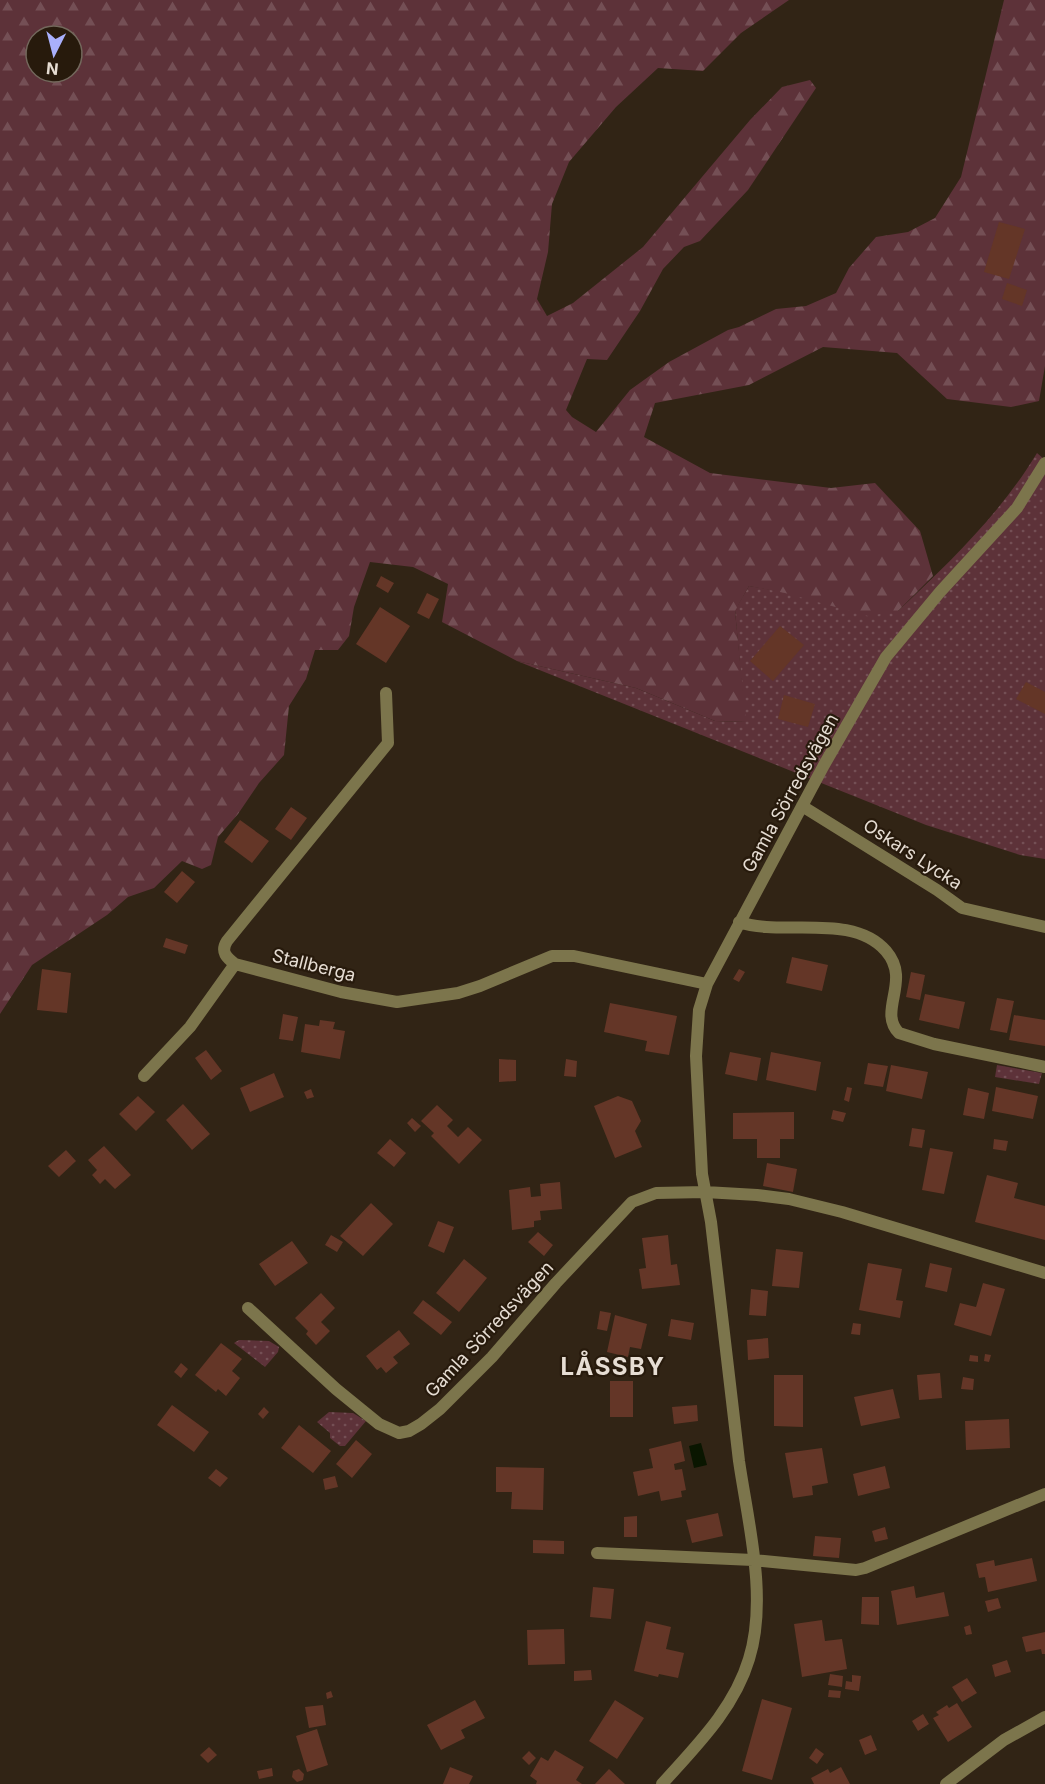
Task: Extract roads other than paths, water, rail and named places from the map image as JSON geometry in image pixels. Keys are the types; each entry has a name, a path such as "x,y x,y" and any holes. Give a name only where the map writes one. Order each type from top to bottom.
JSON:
{"street":[{"name":"Gamla Sörredsvägen","path":"662,1784 705,1737 727,1707 750,1658 756,1629 753,1560 705,1192 699,1129 696,1056 699,1010 707,984 739,922 886,657 940,592 1017,508 1045,464"},
{"path":"144,1076 189,1027 235,964 224,953 227,941 388,743 386,693"},
{"name":"Oskars Lycka","path":"802,806 962,908 1045,927"},
{"path":"739,922 752,927 845,930 866,936 879,943 891,957 897,969 892,1012 895,1029 899,1033 934,1044 1045,1067"},
{"name":"Stallberga","path":"235,964 341,992 397,1002 458,993 552,956 574,956 707,984"},
{"name":"Gamla Sörredsvägen","path":"248,1308 336,1389 379,1424 394,1432 404,1433 421,1424 440,1409 492,1358 556,1283 632,1202 656,1193 705,1192 757,1195 821,1207 1045,1273"},
{"path":"597,1553 753,1560 856,1570 1045,1494"},
{"path":"946,1784 1004,1740 1045,1717"}],"district":[{"name":"LÅSSBY","path":"613,1366"}]}
